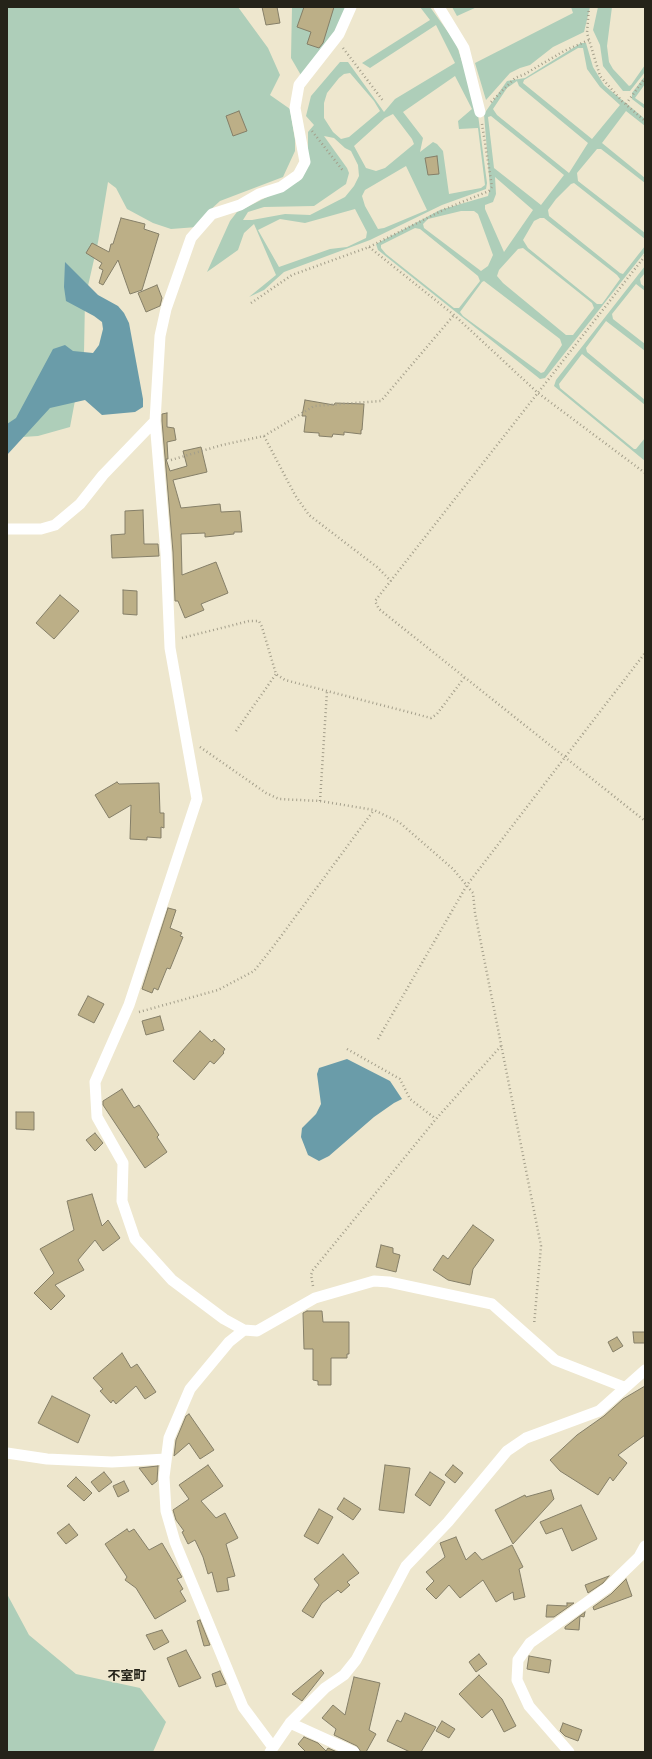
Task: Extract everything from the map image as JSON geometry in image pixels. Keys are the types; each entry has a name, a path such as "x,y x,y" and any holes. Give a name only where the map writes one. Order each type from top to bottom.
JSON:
{"street":[{"path":"351,7 336,38 299,85 295,108 304,162 298,175 281,187 259,194 240,205 212,214 191,238 166,309 160,336 155,421 166,553 170,641 197,799 125,1016 95,1082 98,1117 123,1163 122,1201 135,1239 172,1280 224,1320 244,1330 257,1330 315,1298 374,1280 389,1282 492,1304 555,1360 624,1388"},
{"path":"439,7 464,48 480,112"},
{"path":"7,530 41,530 55,525 80,504 103,475 155,421"},
{"path":"244,1330 228,1342 190,1389 175,1422 169,1438 164,1477 166,1511 175,1542 243,1707 271,1749 290,1723 325,1688 344,1675 356,1660 406,1566 448,1522 508,1451 526,1438 599,1411 645,1370"},
{"path":"7,1453 48,1459 112,1462 166,1459"},
{"path":"569,1752 529,1706 517,1680 518,1660 530,1644 608,1588 638,1557 645,1546"},
{"path":"290,1723 354,1752"}],"path":[{"path":"589,7 587,33 600,76 626,104 645,121"},
{"path":"336,38 384,102"},
{"path":"251,303 292,275 369,247 445,209 489,191 492,187 480,112 515,78 525,74 564,51 589,40"},
{"path":"626,104 645,78"},
{"path":"308,125 344,172"},
{"path":"369,247 454,315 538,393 645,473"},
{"path":"645,256 375,601 379,609 645,821"},
{"path":"159,464 222,445 264,436 314,406 381,401 454,315"},
{"path":"264,436 295,495 309,515 377,567 391,581"},
{"path":"170,641 249,621 259,621 276,674 285,680 430,718 437,714 464,678"},
{"path":"378,1039 467,885 645,653"},
{"path":"236,731 276,674"},
{"path":"320,801 327,691"},
{"path":"186,737 266,793 279,799 320,801 374,810 399,822 453,869 473,893 475,913 541,1246 533,1342"},
{"path":"125,1016 218,990 254,971 374,810"},
{"path":"315,1298 311,1275 313,1270 436,1119 501,1046"},
{"path":"347,1049 400,1079 410,1099 436,1119"}],"green space":[{"path":"7,7 238,7 268,48 280,75 270,95 290,109 295,140 295,151 283,177 220,201 208,212 197,227 171,229 153,223 127,209 116,188 108,182 98,242 85,299 84,353 70,427 38,436 7,438"},
{"path":"292,7 348,7 337,32 302,77 291,58"},
{"path":"420,7 430,7 456,43 477,107 487,183 486,189 442,205 370,240 284,272 264,290 249,297 276,275 254,224 244,233 238,250 207,272 230,221 237,212 299,181 308,165 308,132 314,125 306,116 311,96 340,62 348,62 384,112 395,99 455,63 436,25 370,68 362,63 430,20","holes":["350,73 374,101 380,111 349,137 341,139 333,132 324,118 324,103 327,93 344,74","455,76 472,109 458,121 459,129 478,128 485,185 481,188 449,194 443,151 433,142 420,152 423,138 403,112","393,114 412,139 414,144 385,168 376,171 366,168 354,146 385,118","324,136 334,138 345,148 351,151 358,165 359,176 354,186 345,197 310,215 285,214 252,220 243,220 248,212 264,207 314,206 346,184 349,173","406,166 427,210 384,228 378,229 365,206 362,196 365,190","355,209 367,232 366,238 347,247 330,249 279,267 258,230 280,219 305,223"]},
{"path":"452,7 477,7 457,16"},
{"path":"571,7 590,7 584,32 553,47 530,65 510,73 486,100 475,63 573,13"},
{"path":"598,7 612,7 607,46 609,62 613,69 629,86 645,65 645,72 630,91 623,91 603,66 600,45 593,30"},
{"path":"581,43 586,43 593,67 604,85 645,119 645,126 626,111 602,143 645,178 645,183 601,149 597,149 577,173 578,181 645,233 645,239 574,183 571,184 556,199 548,210 549,216 620,273 623,274 645,246 645,252 545,378 540,379 378,250 376,244 440,210 488,196 490,188 484,114 507,81 525,78","holes":["578,48 583,48 587,69 600,87 620,105 592,139 523,83 524,80","517,81 519,86 588,143 569,173 497,115 493,109 507,88","491,116 564,175 541,205 494,168 488,117","495,177 533,210 504,252 485,209 485,205 493,202 496,194","461,211 474,211 478,214 493,255 488,266 481,271 424,228 423,224 428,219","544,218 617,275 620,279 602,304 597,304 528,248 523,240 534,221","415,228 420,229 478,276 480,281 459,308 454,308 386,254 381,248 381,245","523,248 592,303 594,308 573,335 566,335 503,283 497,276 499,270 518,249","484,281 560,339 562,345 544,372 541,373 463,316 460,312"]},
{"path":"645,76 645,84 635,98 645,105 645,109 632,99 632,93"},
{"path":"645,266 645,273 640,279 641,284 645,287 645,291 636,284 612,314 613,319 645,344 645,351 606,321 586,348 587,352 645,400 645,405 582,354 559,384 560,388 634,449 636,449 645,438 645,461 554,386 556,380"},
{"path":"7,1594 29,1635 76,1674 140,1688 166,1722 153,1752 7,1752"}],"water":[{"path":"65,262 98,295 118,306 124,313 129,323 143,399 143,407 135,412 102,415 85,400 50,408 7,455 7,424 16,418 53,349 65,345 73,351 93,353 99,345 103,329 102,322 66,301 64,287"},
{"path":"347,1059 390,1081 402,1099 374,1117 329,1156 319,1161 308,1155 301,1137 302,1128 316,1114 321,1104 317,1074 319,1068"}],"building":[{"path":"262,7 277,7 280,23 266,25"},
{"path":"304,7 334,7 323,43 319,48 307,44 311,32 297,27"},
{"path":"239,111 247,131 233,136 226,116"},
{"path":"437,156 439,174 428,175 425,158"},
{"path":"121,218 145,224 144,229 159,234 142,290 130,294 118,260 103,285 99,283 103,270 99,268 102,263 86,253 92,243 109,252"},
{"path":"157,285 162,298 160,306 146,312 138,293"},
{"path":"305,400 334,405 335,403 364,404 361,434 344,432 344,435 333,434 332,437 319,436 319,433 304,432 306,416 302,416"},
{"path":"167,413 167,427 174,428 176,440 167,442 168,459 166,459 170,471 187,466 183,451 201,447 207,472 173,480 181,508 220,504 221,512 240,511 242,532 205,537 205,533 181,534 182,575 216,562 228,593 201,604 204,610 185,618 178,601 175,601 173,552 162,421 162,414"},
{"path":"143,510 144,544 158,544 159,556 112,558 111,535 125,534 125,511"},
{"path":"123,590 137,591 137,615 123,614"},
{"path":"60,595 79,611 54,639 36,623"},
{"path":"117,782 119,784 159,783 160,813 164,813 164,828 161,827 161,838 147,837 147,840 130,839 131,805 109,818 95,795"},
{"path":"168,908 176,910 170,928 182,933 180,936 183,937 170,969 167,968 158,990 154,988 152,993 142,989"},
{"path":"88,996 104,1004 94,1023 78,1015"},
{"path":"160,1016 164,1030 146,1035 142,1021"},
{"path":"200,1031 212,1042 214,1039 225,1049 223,1052 224,1053 214,1064 210,1061 194,1080 173,1061"},
{"path":"122,1089 134,1108 139,1105 159,1135 157,1137 167,1152 145,1168 103,1105 103,1101"},
{"path":"16,1112 34,1112 34,1130 16,1129"},
{"path":"95,1133 103,1143 95,1151 86,1140"},
{"path":"92,1194 102,1226 108,1220 120,1238 103,1251 95,1240 78,1260 84,1270 55,1285 65,1296 51,1310 34,1293 54,1273 40,1249 74,1230 67,1201"},
{"path":"473,1225 494,1240 473,1269 470,1285 448,1280 433,1270 443,1255 448,1259"},
{"path":"381,1245 393,1248 393,1253 400,1255 396,1272 376,1267"},
{"path":"307,1311 322,1311 323,1322 349,1322 349,1354 347,1354 347,1358 331,1358 331,1385 318,1385 318,1381 313,1380 313,1349 304,1349 303,1313"},
{"path":"633,1332 645,1332 645,1343 634,1343"},
{"path":"617,1337 623,1346 613,1352 608,1342"},
{"path":"122,1353 131,1368 137,1364 156,1392 145,1399 136,1386 116,1404 113,1400 111,1403 100,1391 103,1389 93,1378"},
{"path":"645,1386 645,1435 618,1455 627,1463 613,1481 610,1477 598,1495 560,1471 550,1460 577,1435 604,1416 623,1399"},
{"path":"52,1396 90,1415 78,1443 38,1423"},
{"path":"189,1414 214,1450 200,1459 189,1443 174,1456 176,1440 186,1416"},
{"path":"208,1465 223,1486 201,1501 216,1518 225,1513 238,1538 226,1544 235,1576 227,1578 229,1590 217,1592 212,1572 208,1574 203,1557 195,1540 188,1544 182,1532 184,1531 176,1520 173,1510 189,1499 179,1485"},
{"path":"385,1465 410,1468 404,1513 379,1510"},
{"path":"453,1465 463,1473 455,1483 445,1475"},
{"path":"158,1466 157,1481 152,1485 139,1468"},
{"path":"104,1472 112,1482 99,1492 91,1482"},
{"path":"430,1472 445,1482 430,1506 415,1495"},
{"path":"76,1477 92,1493 84,1501 67,1486"},
{"path":"124,1481 129,1491 118,1497 113,1486"},
{"path":"551,1490 554,1499 513,1544 495,1510 525,1495 526,1497"},
{"path":"344,1498 361,1509 353,1520 337,1509"},
{"path":"581,1505 597,1539 572,1551 562,1528 546,1534 540,1522"},
{"path":"319,1509 333,1517 318,1544 304,1536"},
{"path":"69,1524 78,1535 66,1544 57,1533"},
{"path":"127,1529 129,1532 134,1529 149,1550 162,1543 182,1577 177,1579 183,1589 180,1591 186,1601 155,1619 136,1588 125,1580 127,1577 105,1544"},
{"path":"456,1537 466,1560 475,1552 482,1560 512,1545 523,1567 519,1569 525,1597 514,1600 513,1592 496,1602 483,1580 460,1598 449,1585 436,1599 426,1589 434,1581 426,1572 445,1557 440,1543"},
{"path":"343,1554 359,1573 347,1582 350,1585 341,1593 338,1590 322,1603 313,1618 302,1611 319,1585 314,1579"},
{"path":"609,1576 603,1583 588,1593 585,1585"},
{"path":"626,1579 632,1596 594,1610 593,1607 611,1594"},
{"path":"567,1603 574,1603 554,1617 546,1617 547,1605 567,1606"},
{"path":"585,1612 584,1617 580,1616 579,1630 565,1629 565,1627"},
{"path":"200,1620 210,1645 204,1646 197,1621"},
{"path":"162,1630 169,1642 154,1650 146,1635"},
{"path":"186,1650 201,1678 179,1687 167,1658"},
{"path":"479,1654 487,1664 476,1672 469,1662"},
{"path":"529,1656 551,1660 549,1673 527,1669"},
{"path":"321,1670 324,1673 302,1701 292,1694"},
{"path":"220,1671 226,1684 216,1687 212,1674"},
{"path":"479,1675 502,1699 516,1726 504,1732 492,1709 482,1718 459,1694"},
{"path":"354,1677 380,1683 369,1730 376,1734 366,1752 361,1752 357,1746 334,1735 336,1729 322,1718 333,1705 345,1715"},
{"path":"405,1713 436,1727 421,1752 410,1752 387,1741 397,1720 401,1722"},
{"path":"442,1721 455,1729 449,1738 436,1731"},
{"path":"563,1723 582,1730 578,1741 565,1736 560,1731"},
{"path":"304,1737 318,1743 326,1751 328,1748 337,1752 306,1752 298,1744"}],"district":[{"name":"不室町","path":"127,1676"}]}
